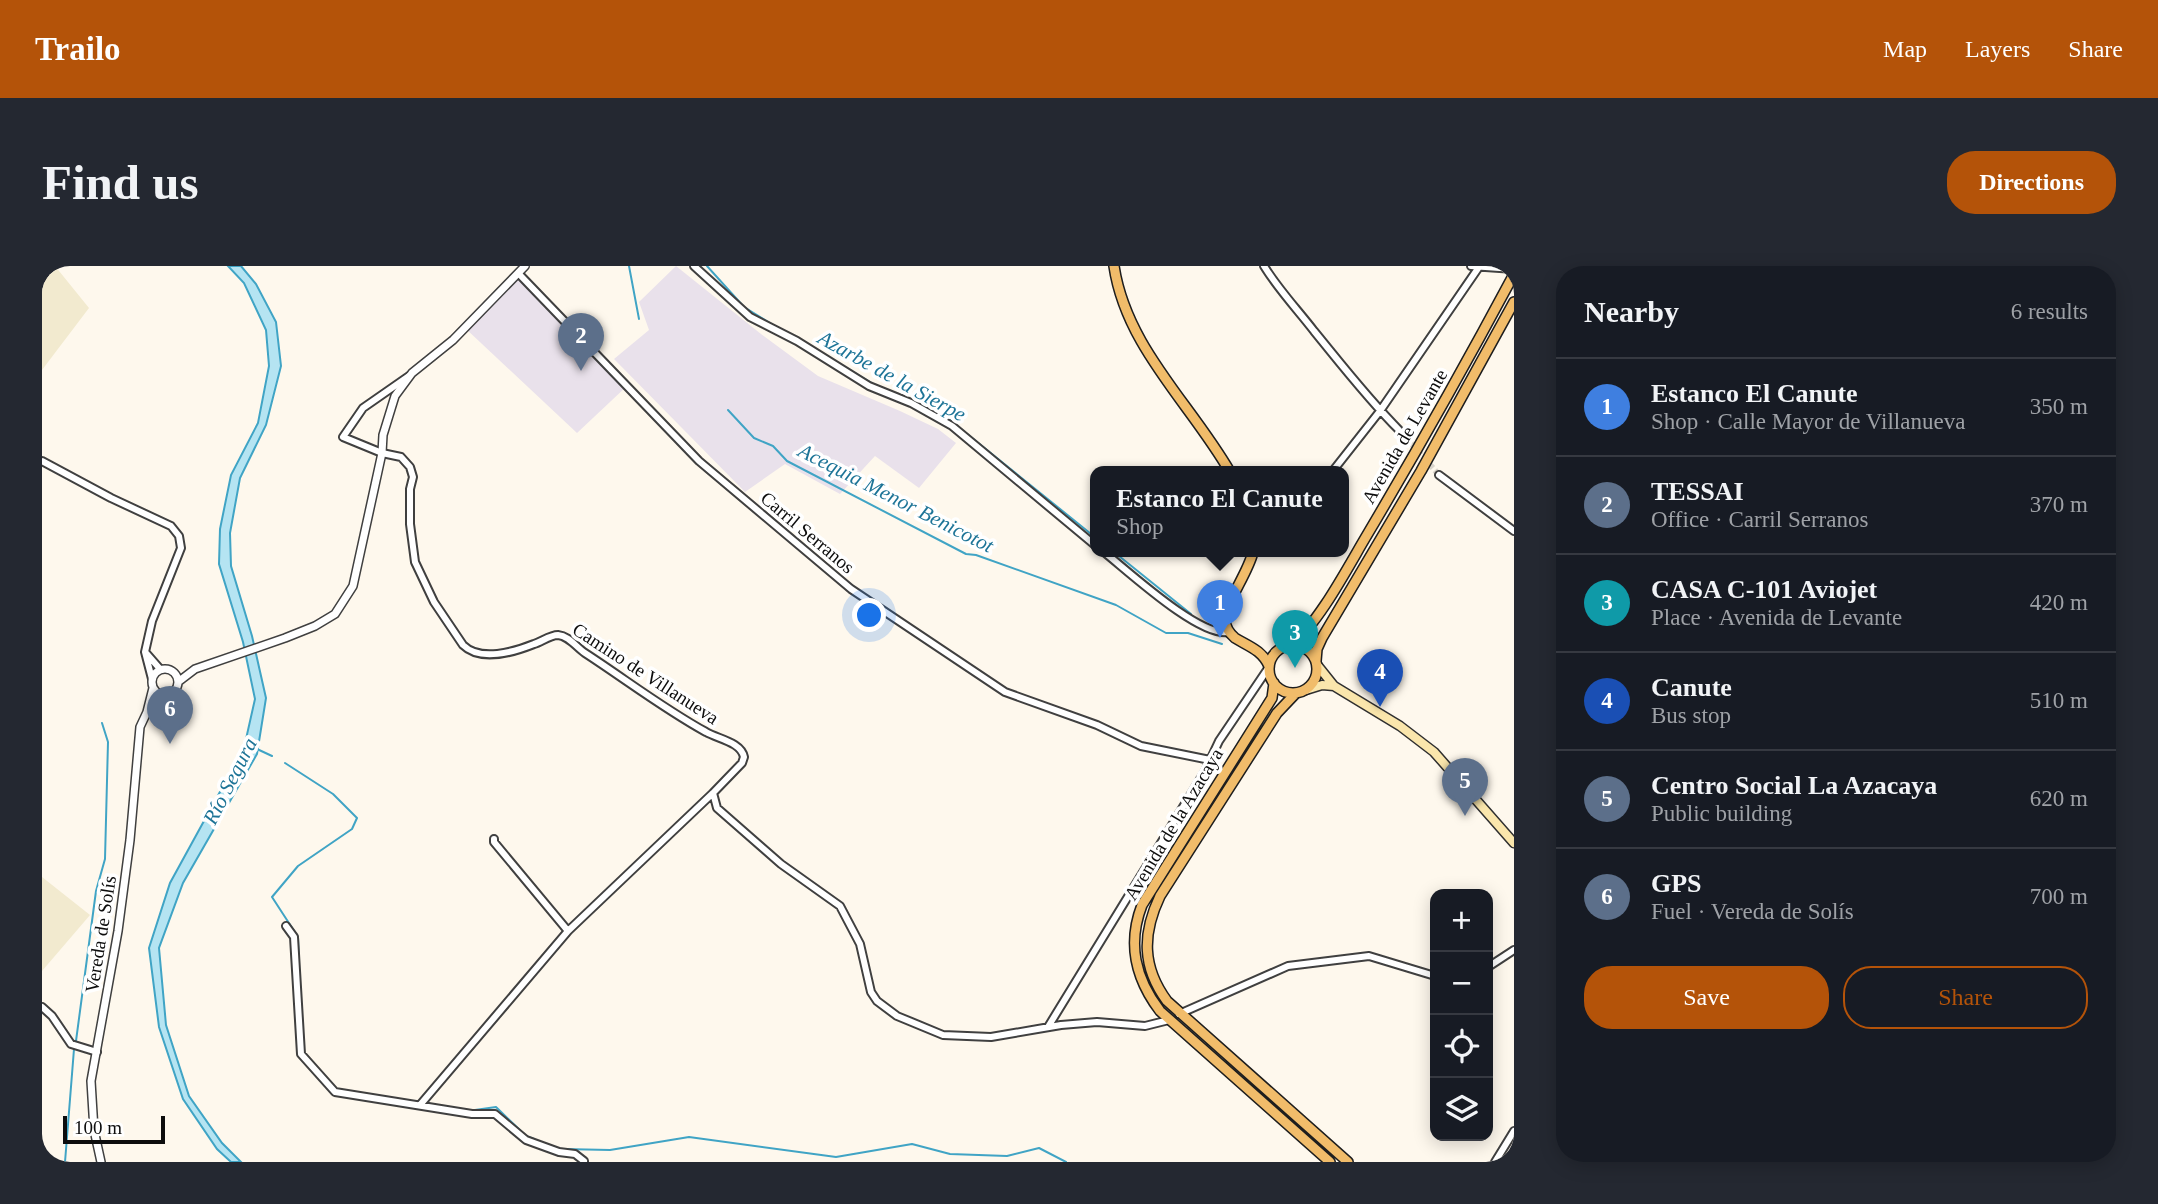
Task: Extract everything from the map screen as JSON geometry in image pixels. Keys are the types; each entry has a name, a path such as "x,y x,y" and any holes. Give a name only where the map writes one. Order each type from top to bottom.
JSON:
{"main road":[{"path":"1114,266 1121,298 1145,348 1226,466"},
{"name":"Avenida de Levante","path":"1292,644 1310,627 1350,564 1514,272"},
{"name":"Avenida de Levante","path":"1317,664 1317,649 1322,638 1421,471 1514,302"},
{"path":"1251,557 1225,615 1229,632 1264,657 1274,683 1284,691 1296,693 1322,685 1334,686"},
{"path":"1249,645 1268,649 1292,644 1307,649 1326,679 1334,686 1389,718 1442,760 1514,843"},
{"path":"1269,666 1273,655 1281,648"},
{"path":"1306,690 1316,677 1317,664"},
{"name":"Avenida de la Azacaya","path":"1274,683 1272,698 1150,890 1137,918 1134,944 1136,968 1149,996 1169,1020 1330,1162"},
{"name":"Avenida de la Azacaya","path":"1296,693 1277,713 1160,896 1146,938 1148,965 1159,990 1179,1014 1348,1162"}],"street":[{"path":"382,453 342,437 363,408 453,340 525,266"},
{"path":"694,266 750,317 796,341 869,386 911,402 952,426 1090,541"},
{"path":"1264,266 1272,280 1380,411 1399,430"},
{"path":"1471,266 1514,272"},
{"path":"1337,466 1380,411 1479,267"},
{"name":"Carril Serranos","path":"519,274 699,461 852,589 1005,692 1097,725 1141,746 1210,760"},
{"path":"42,461 171,526 179,536 181,548 152,621 145,652 153,683 164,695 174,691 178,682 195,669 285,638 335,614 353,586 382,453 383,435 396,396 411,374"},
{"name":"Camino de Villanueva","path":"382,453 401,457 410,467 413,477 410,489 410,524 415,562 434,602 469,652 482,655 517,651 552,636 567,638 677,714 706,732 738,746 743,752 742,762 713,793"},
{"path":"1439,475 1514,531"},
{"path":"1110,557 1182,615 1220,633 1229,632"},
{"path":"145,652 160,669 195,669"},
{"path":"1048,1027 1219,741 1269,666"},
{"path":"153,683 160,669"},
{"path":"173,671 178,682"},
{"name":"Vereda de Solís","path":"101,1162 94,1130 91,1081 125,879 139,727 147,712 153,683"},
{"name":"Vereda de Solís","path":"147,712 164,695"},
{"path":"420,1105 568,931 713,793 717,808 782,864 840,906 860,944 871,992 877,1001 897,1016 943,1035 991,1037 1097,1022 1145,1026 1169,1020"},
{"path":"495,839 494,842 568,931"},
{"path":"286,926 294,937 301,1054 335,1092 472,1114 495,1114 526,1140 558,1152 575,1154 584,1161"},
{"path":"1493,964 1514,950"},
{"path":"1179,1014 1289,966 1369,956 1430,974"},
{"path":"42,1007 52,1016 71,1044 97,1052"},
{"path":"1494,1162 1514,1131"}],"shaded area":[{"path":"42,266 55,266 89,308 42,370"},
{"path":"676,266 818,376 938,429 956,443 919,488 875,456 840,494 785,464 745,492 614,359 649,330 639,302"},
{"path":"519,274 627,386 577,433 465,328"},
{"path":"42,877 90,915 42,971"}],"water":[{"name":"Río Segura","path":"228,266 241,266 256,284 276,322 281,366 266,425 240,478 230,533 231,566 252,636 266,698 257,754 183,883 159,948 166,1025 189,1096 222,1143 241,1162 231,1162 217,1149 183,1099 159,1027 149,948 170,883 244,748 255,699 243,642 219,564 220,529 231,475 258,423 269,366 266,330 244,283"}],"waterway":[{"name":"Acequia Menor Benicotot","path":"629,266 639,319"},
{"name":"Azarbe de la Sierpe","path":"707,266 744,307 781,330"},
{"name":"Azarbe de la Sierpe","path":"840,364 875,385"},
{"name":"Azarbe de la Sierpe","path":"928,409 946,417 1090,533"},
{"name":"Acequia Menor Benicotot","path":"728,410 754,438 773,446 787,461 966,554 976,555 1116,605 1166,633 1188,633 1222,644"},
{"name":"Azarbe de la Sierpe","path":"1120,557 1191,614"},
{"path":"76,1041 96,891 105,859 108,742 102,723"},
{"name":"Río Segura","path":"257,749 272,756"},
{"path":"285,763 333,794 357,818 352,829 298,866 272,897 298,937 299,968"},
{"path":"65,1162 74,1049"},
{"path":"468,1111 496,1107 526,1136 534,1139"},
{"path":"562,1149 610,1150 689,1137 836,1157 912,1144 950,1154 1007,1156 1039,1148 1066,1162"}],"tunnel":[{"path":"1399,430 1439,475"}],"place":[{"name":"TESSAI","path":"581,371"},
{"name":"Estanco El Canute","path":"1220,638"},
{"name":"CASA C-101 Aviojet","path":"1295,668"},
{"name":"Canute","path":"1380,707"},
{"name":"GPS","path":"170,744"},
{"name":"Centro Social La Azacaya","path":"1465,816"}]}
